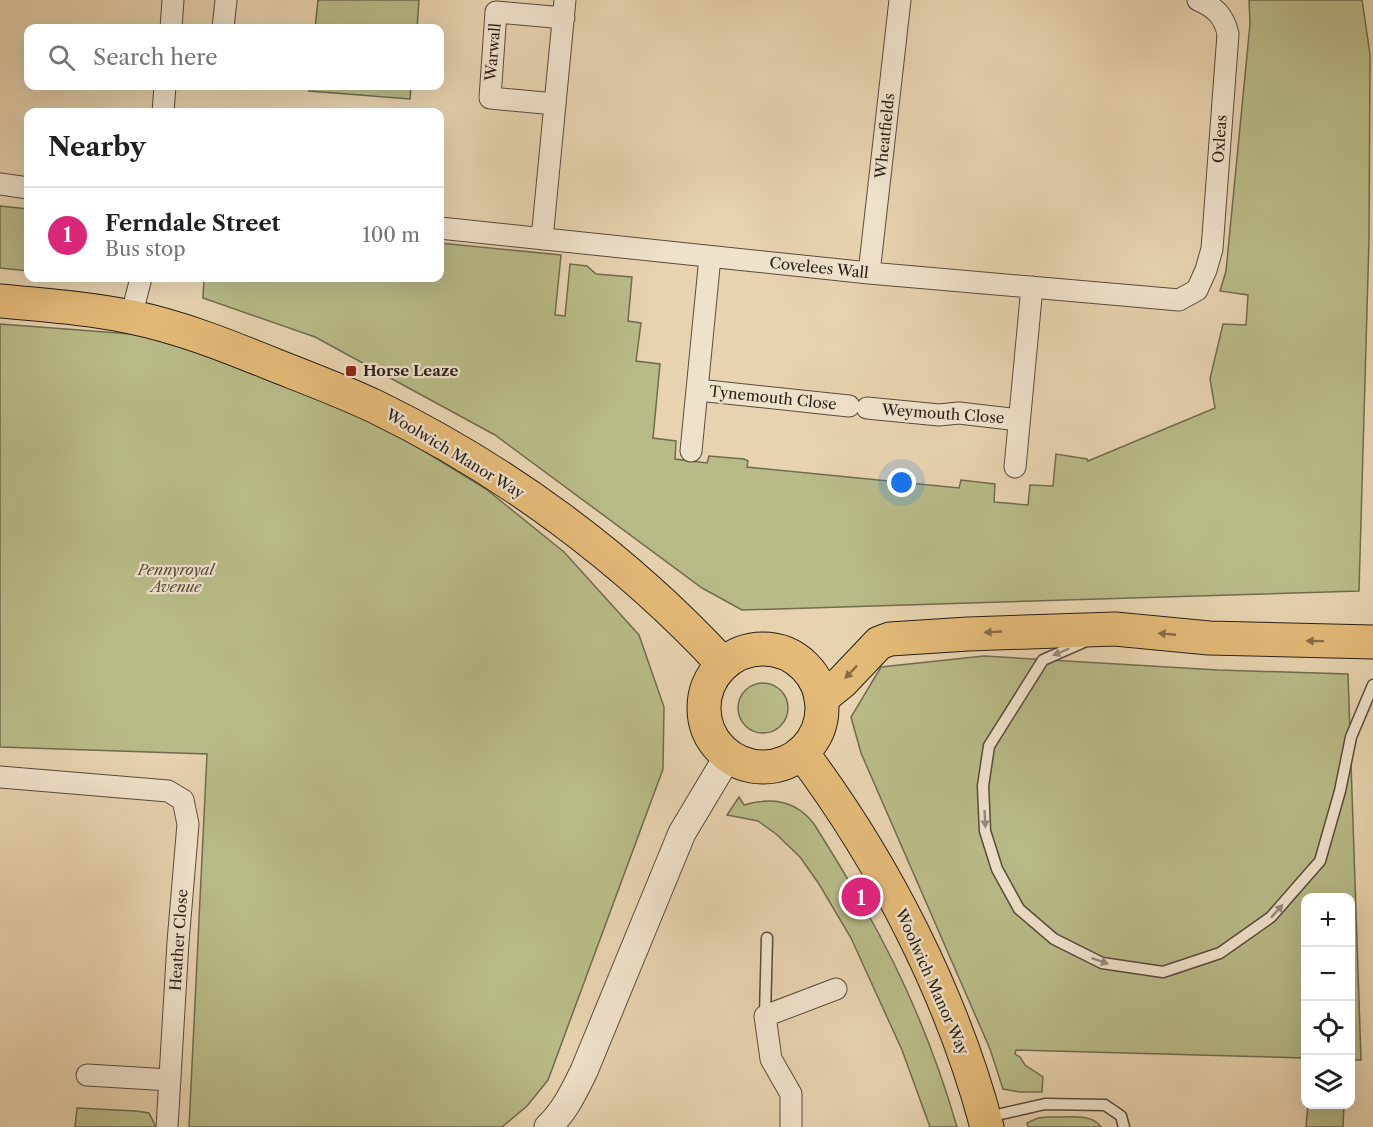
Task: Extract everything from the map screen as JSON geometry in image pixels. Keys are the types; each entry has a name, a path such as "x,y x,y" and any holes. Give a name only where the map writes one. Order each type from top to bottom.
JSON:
{"main road":[{"name":"Woolwich Manor Way","path":"0,301 50,305 131,317 252,356 344,392 439,441 510,484 575,529 694,633 723,664"},
{"path":"821,699 842,682 879,643 890,639 1115,629 1209,638 1373,642"},
{"path":"768,650 789,655 810,673 817,685 822,714 819,728 812,742 802,753 785,764 765,768 746,765 728,756 713,741 705,722 704,701 710,681 723,664 747,651 768,650"},
{"name":"Woolwich Manor Way","path":"802,753 852,827 907,923 950,1016 970,1068 986,1122"}],"street":[{"path":"171,24 173,0"},
{"path":"223,24 225,0"},
{"name":"Wheatfields","path":"869,273 900,0"},
{"name":"Oxleas","path":"1197,290 1212,249 1228,34 1222,16 1210,4 1198,0"},
{"name":"Warwall","path":"542,239 565,9 497,6 490,98 555,104"},
{"path":"163,108 165,90"},
{"path":"0,184 24,187"},
{"name":"Covelees Wall","path":"444,228 869,273 1179,300 1197,290"},
{"name":"Tynemouth Close","path":"691,451 710,257"},
{"path":"131,317 140,282"},
{"name":"Weymouth Close","path":"1016,467 1032,287"},
{"name":"Tynemouth Close","path":"698,390 858,407"},
{"name":"Weymouth Close","path":"858,407 939,415 959,413 1019,420"},
{"path":"556,1125 584,1071 682,832 728,756"},
{"name":"Heather Close","path":"0,777 168,791 183,801 188,824 178,942 167,1127"},
{"path":"791,1127 791,1094 771,1059 765,1016 836,989"},
{"path":"87,1075 170,1080"}],"lane":[{"path":"1115,629 1043,660 989,746 983,786 986,831 997,869 1019,909 1054,939 1102,963 1163,972 1220,953 1272,917 1320,861 1340,791 1351,737 1373,685"},
{"path":"765,1016 767,938"},
{"path":"986,1122 1045,1104 1106,1105 1121,1116 1124,1127"}],"green space":[{"path":"318,0 419,0 417,24 315,24"},
{"path":"1249,0 1362,0 1370,54 1369,240 1359,591 742,610 702,588 495,435 315,337 203,298 204,282 444,282 444,243 561,255 555,315 565,316 570,264 587,266 596,274 632,277 628,321 641,323 636,361 660,364 653,438 676,441 675,459 707,463 709,456 744,459 748,461 747,467 959,488 961,480 995,484 994,502 1028,505 1030,485 1053,486 1056,454 1088,461 1215,408 1210,379 1223,324 1246,325 1248,295 1220,291 1226,271 1250,24"},
{"path":"309,90 411,90 410,99"},
{"path":"0,206 24,209 24,271 0,268"},
{"name":"Pennyroyal Avenue","path":"0,324 145,335 263,374 367,416 486,489 564,552 639,635 664,707 663,769 548,1080 527,1106 502,1127 189,1127 207,754 0,747"},
{"path":"984,656 1218,670 1348,674 1361,1060 1355,1060 1355,893 1301,893 1301,1058 1016,1050 1015,1054 1025,1065 1043,1077 1042,1092 1003,1089 990,1049 861,753 851,717 881,667"},
{"path":"758,683 768,683 781,690 788,703 788,713 781,726 768,733 758,733 749,729 742,722 738,713 738,703 742,694 749,687"},
{"path":"739,797 744,805 773,801 791,805 814,824 864,907 905,986 939,1070 957,1127 930,1127 902,1050 851,938 800,857 776,834 758,821 727,815"},
{"path":"77,1108 149,1113 156,1127 75,1127"},
{"path":"1308,1109 1344,1109 1343,1127 1306,1127"},
{"path":"1048,1117 1091,1119 1101,1127 1028,1127 1027,1123"}],"place":[{"name":"Horse Leaze","path":"351,371"},
{"name":"Ferndale Street","path":"861,897"}]}
